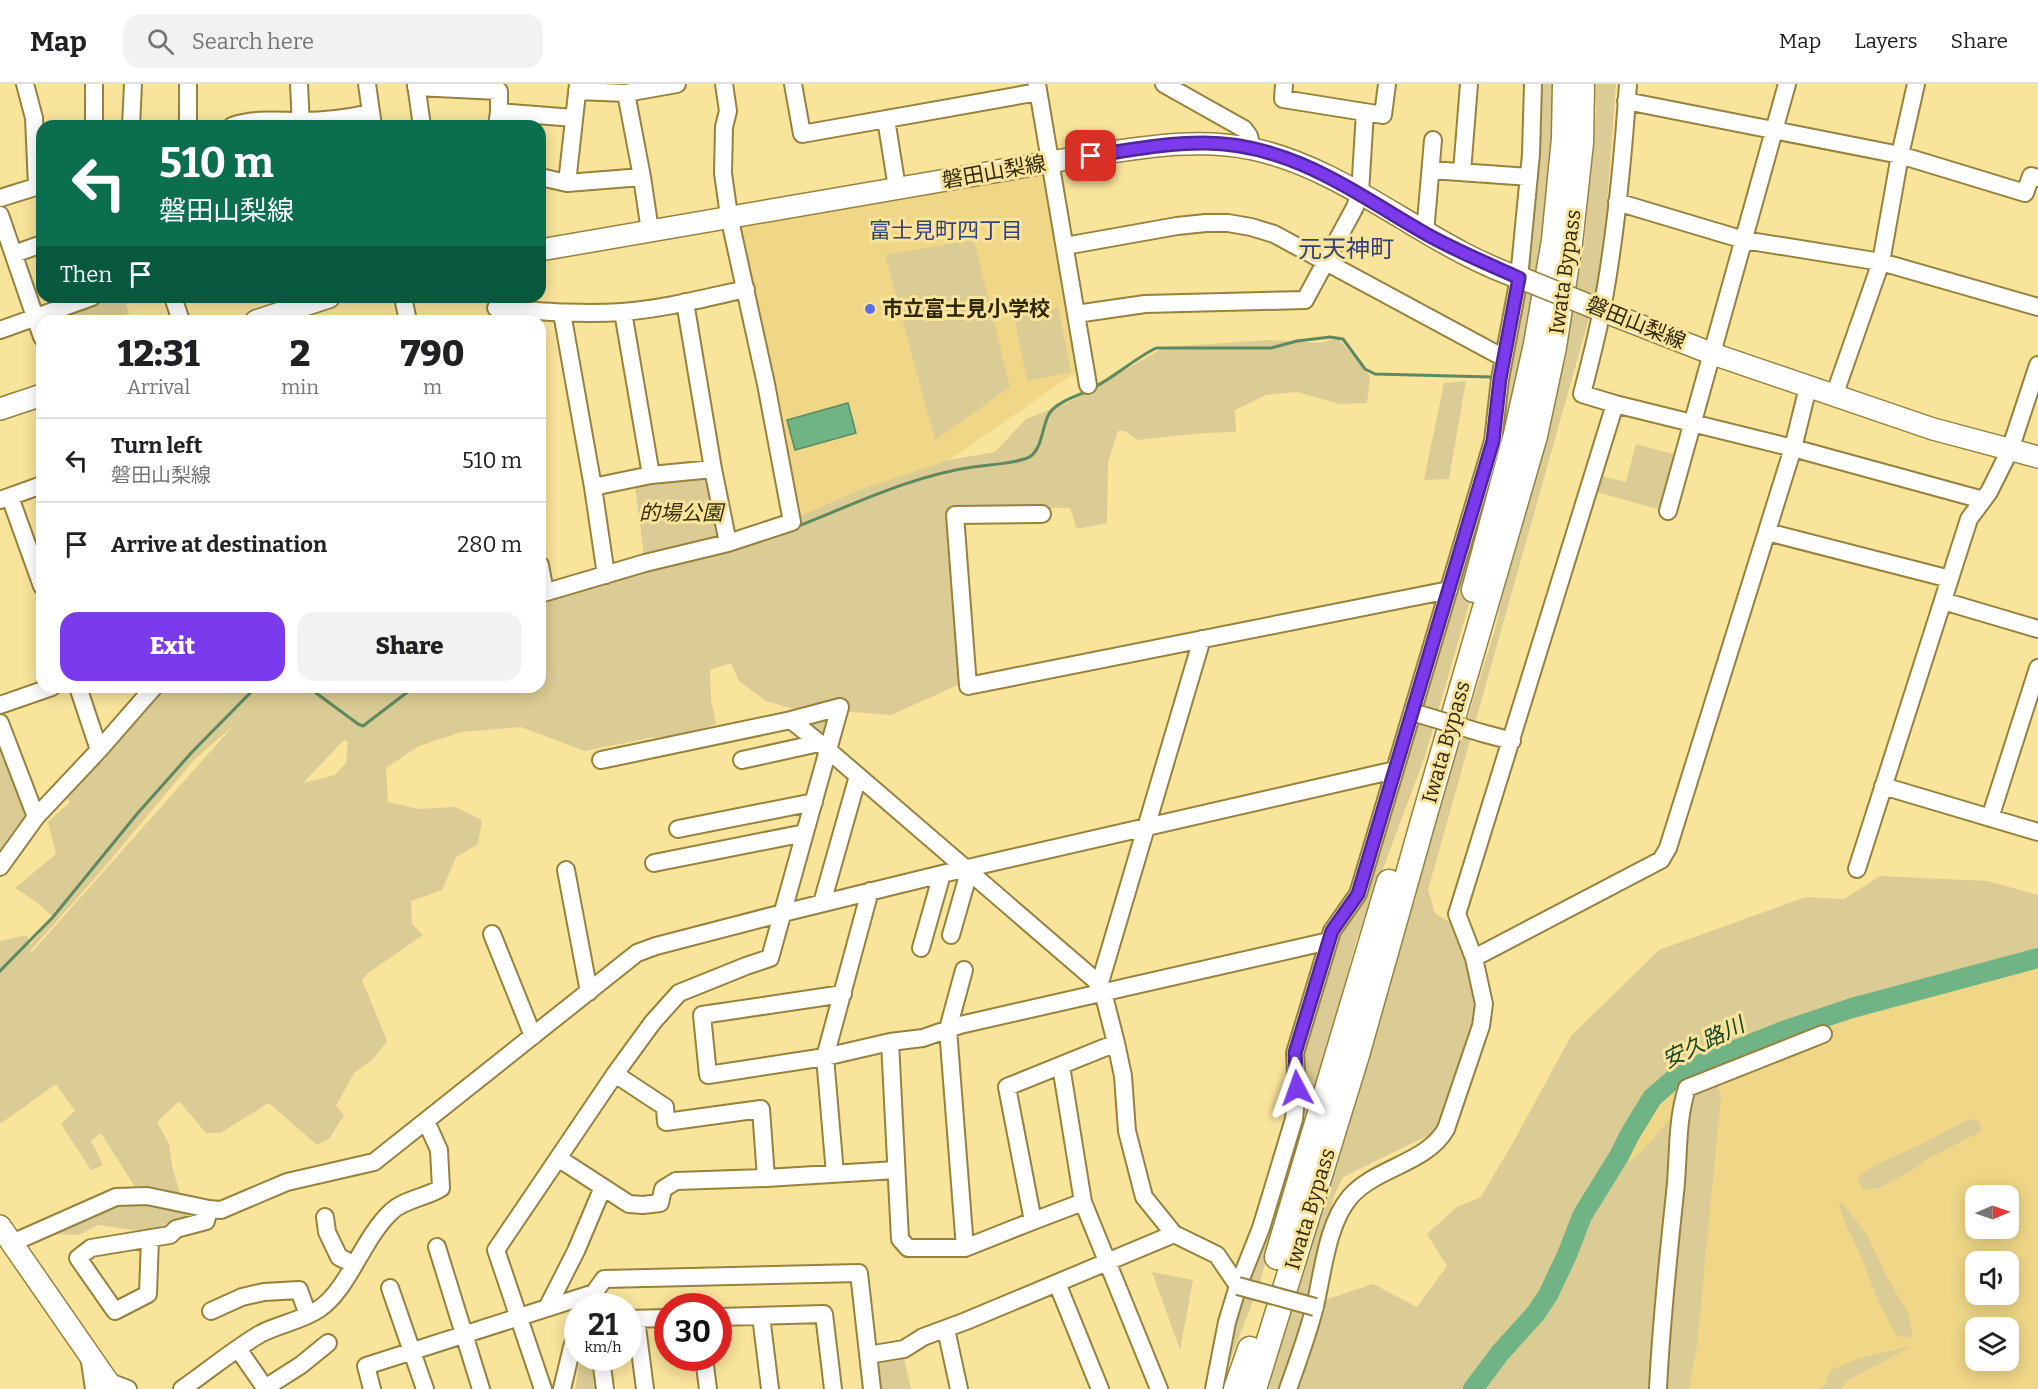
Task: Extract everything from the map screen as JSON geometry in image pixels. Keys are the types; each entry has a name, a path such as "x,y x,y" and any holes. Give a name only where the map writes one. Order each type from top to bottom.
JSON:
{"highway":[{"name":"Iwata Bypass","path":"1256,1389 1258,1351 1346,1030 1478,575 1516,434 1536,344 1554,240 1564,138 1565,84"},
{"name":"Iwata Bypass","path":"1237,1389 1258,1351 1358,1055 1423,821 1535,436 1554,347 1570,243 1581,143 1582,84"}],"main road":[{"name":"磐田山梨線","path":"546,249 729,216 1152,146 1206,143 1252,148 1294,160 1330,177 1425,233 1522,279 1713,354 1834,396 1933,429 2038,458"},
{"path":"281,310 307,303"},
{"path":"0,409 36,397"},
{"path":"6,1234 89,1355 105,1386"}],"street":[{"path":"25,84 34,118 36,141"},
{"path":"94,84 94,120"},
{"path":"131,120 133,84"},
{"path":"188,84 189,120"},
{"path":"299,84 301,120"},
{"path":"341,120 372,119 367,84"},
{"path":"567,183 577,87 626,93 677,84"},
{"path":"546,592 645,563 728,543 792,522 766,384 729,216 723,173 724,127 728,111 724,84"},
{"path":"793,84 802,134 1038,88 1088,386"},
{"path":"1165,84 1192,92 1244,129 1249,136 1252,148"},
{"path":"1284,84 1283,99 1383,115 1387,84"},
{"path":"1462,172 1469,84"},
{"path":"1214,1389 1227,1322 1238,1286 1261,1228 1294,1119 1297,1088 1295,1053 1332,931 1358,894 1493,441 1504,358 1522,279 1533,84"},
{"path":"1628,84 1617,202 1582,394 1983,500"},
{"path":"1668,511 1694,424 1786,84"},
{"path":"1834,396 1881,262 1900,155 1916,84"},
{"path":"421,120 416,85 499,91 498,119 574,118"},
{"path":"626,93 650,231"},
{"path":"1626,101 1900,155 2025,194 2031,176 2038,178"},
{"path":"1076,314 1145,304 1305,300 1355,207 1360,193 1365,112"},
{"path":"886,119 897,188"},
{"path":"1425,233 1433,140"},
{"path":"1431,170 1529,177"},
{"path":"546,178 567,183 642,177"},
{"path":"0,198 36,187"},
{"path":"1617,202 1744,240 1881,262 2038,308"},
{"path":"0,215 36,318 0,330"},
{"path":"1065,246 1177,226 1228,223 1251,227 1274,234 1504,358"},
{"path":"14,254 36,246"},
{"path":"496,309 562,313 623,312 746,289"},
{"path":"685,302 728,543"},
{"path":"44,315 76,303"},
{"path":"623,312 651,475"},
{"path":"562,313 593,487 606,576"},
{"path":"1857,869 1969,519 1989,492 2010,450 2038,365"},
{"path":"1474,958 1661,860 1671,839 1793,448 1809,387"},
{"path":"1288,1389 1315,1307 1325,1258 1336,1221 1348,1199 1362,1184 1416,1156 1442,1137 1481,1026 1484,1004 1474,958 1457,914 1615,404"},
{"path":"593,487 651,475 713,469"},
{"path":"36,487 5,499 36,572"},
{"path":"1042,514 955,515 968,686 1449,590"},
{"path":"1767,532 1950,579"},
{"path":"1943,601 2038,629"},
{"path":"1101,989 1146,826 1202,639"},
{"path":"1990,818 2038,668"},
{"path":"0,705 36,693"},
{"path":"80,693 99,750"},
{"path":"0,867 36,817 149,693"},
{"path":"543,1389 496,1250 615,1074 653,1022 679,993 770,958 813,802 823,747 840,707 791,720 601,760"},
{"path":"1412,712 1512,741"},
{"path":"791,720 1095,980 1101,989 1116,1043 1123,1076 1127,1131 1144,1197 1174,1234 1217,1256 1238,1286 1315,1307"},
{"path":"0,723 36,817"},
{"path":"742,760 823,747"},
{"path":"6,1234 116,1197 147,1196 209,1209 230,1207 287,1182 374,1162 637,954 656,946 870,891 1395,770"},
{"path":"822,903 858,776"},
{"path":"1883,786 2038,832"},
{"path":"678,829 813,802"},
{"path":"654,863 805,833"},
{"path":"566,870 589,992"},
{"path":"951,935 967,870"},
{"path":"921,948 942,874"},
{"path":"835,1174 825,1057 870,891"},
{"path":"492,934 533,1036"},
{"path":"843,994 702,1015 708,1075 825,1057 890,1042 923,1038 948,1029 1101,989 1329,941"},
{"path":"964,970 948,1029 965,1248"},
{"path":"1658,1389 1669,1240 1676,1191 1681,1107 1687,1088 1824,1034"},
{"path":"890,1042 900,1239 908,1248 965,1248 1083,1202"},
{"path":"1033,1221 1007,1087 1116,1043"},
{"path":"1060,1066 1083,1202 1159,1389"},
{"path":"615,1074 665,1107 666,1122 761,1110 766,1178"},
{"path":"182,1389 238,1349 274,1327 296,1321 320,1309 342,1285 370,1237 393,1209 441,1188 439,1150 426,1121"},
{"path":"558,1158 629,1204 643,1205 660,1203 663,1189 676,1181 896,1170"},
{"path":"547,1308 576,1251 603,1187"},
{"path":"150,1238 148,1294 115,1311 78,1258 91,1248 150,1238 170,1235 176,1228 206,1221 209,1209"},
{"path":"325,1217 327,1232 339,1257 353,1264"},
{"path":"868,1355 904,1349 922,1337 1174,1234"},
{"path":"437,1248 481,1389"},
{"path":"595,1293 604,1279 859,1273 872,1389"},
{"path":"1057,1283 1100,1389"},
{"path":"390,1288 425,1389"},
{"path":"211,1311 242,1297 264,1292 299,1290 308,1315"},
{"path":"372,1389 366,1366 547,1308 564,1305"},
{"path":"732,1317 824,1314 833,1389"},
{"path":"761,1316 770,1389"},
{"path":"946,1329 959,1389"},
{"path":"238,1349 265,1388 301,1365 328,1343"},
{"path":"562,1389 566,1371"},
{"path":"603,1371 605,1389"},
{"path":"642,1371 645,1389"},
{"path":"706,1371 708,1389"},
{"path":"105,1386 128,1389"}],"shaded area":[{"path":"1050,162 1085,366 949,460 859,490 799,517 729,216"},
{"path":"848,403 856,433 795,450 787,420"},
{"path":"2038,965 2038,1389 1456,1389 1649,1099 1733,1033"}],"green space":[{"path":"1528,84 1560,84 1561,170 1482,559 1425,756 1356,941 1314,1100 1257,1291 1219,1389 1243,1273 1284,1152 1300,1038 1329,941 1355,912 1481,482 1519,278"},
{"path":"1595,84 1616,84 1602,272 1428,890 1435,913 1456,926 1478,1015 1441,1129 1343,1177 1333,1198 1325,1258 1310,1305 1373,1284 1417,1307 1447,1266 1427,1234 1457,1207 1481,1197 1571,1036 1659,950 1806,897 1844,899 1880,876 1987,881 2038,895 2038,949 1972,967 1700,1057 1647,1107 1591,1197 1546,1289 1526,1318 1495,1347 1466,1389 1269,1389 1274,1364 1278,1316 1308,1306 1287,1300 1494,633 1584,248 1596,112"},
{"path":"974,240 1010,387 935,440 885,255"},
{"path":"76,303 126,303 129,313 125,315 43,315"},
{"path":"1058,307 1071,372 1027,381 1014,317"},
{"name":"的場公園","path":"1338,338 1370,376 1367,403 1340,404 1297,392 1266,395 1235,410 1236,432 1137,440 1125,431 1118,431 1108,462 1107,523 1077,529 1070,508 1053,508 1042,514 955,515 962,683 891,715 839,711 828,750 796,719 811,714 766,701 739,681 731,663 710,670 711,700 716,724 682,735 649,738 585,751 521,727 461,732 419,746 386,768 388,802 418,809 455,807 482,820 478,844 456,857 442,890 411,901 412,924 423,935 368,973 362,980 387,1041 372,1060 354,1073 336,1106 344,1115 329,1139 317,1145 269,1103 220,1133 206,1133 179,1101 157,1122 169,1144 172,1166 183,1204 209,1209 170,1235 98,1225 78,1235 35,1233 135,1187 101,1133 91,1141 103,1165 91,1170 61,1124 75,1111 56,1084 0,1124 0,941 27,935 30,945 53,917 34,900 15,888 56,854 48,822 70,802 61,791 152,693 546,693 546,593 645,564 634,478 713,469 732,546 859,490 949,460 995,452 1026,419 1067,403 1165,347 1268,340 1319,343","holes":["234,725 32,952 31,950 195,759","344,740 348,742 346,763 335,775 303,783"]},
{"path":"1466,381 1449,479 1424,480 1444,383"},
{"path":"1636,444 1680,456 1665,511 1593,491 1598,475 1626,482"},
{"path":"0,723 30,818 0,858"},
{"path":"1706,1077 1716,1081 1721,1096 1697,1345 1689,1389 1660,1389 1690,1097"},
{"path":"1681,1107 1659,1389 1479,1389 1550,1308 1587,1219 1619,1165 1636,1158"},
{"path":"1970,1119 1978,1121 1982,1131 1927,1159 1916,1168 1879,1188 1863,1190 1857,1178 1864,1172"},
{"path":"1841,1202 1866,1233 1888,1279 1908,1313 1913,1337 1897,1336 1880,1306 1861,1256 1846,1225 1839,1206"},
{"path":"1152,1272 1193,1280 1180,1350"},
{"path":"1912,1346 1845,1382 1842,1389 1817,1389 1825,1385 1830,1371 1859,1358"},
{"path":"872,1354 903,1354 911,1389 876,1389"},
{"path":"578,1371 601,1371 604,1389 575,1389"}],"waterway":[{"path":"1093,388 1156,348 1271,348 1297,341 1330,337 1343,339 1365,369 1375,374 1491,377"},
{"path":"796,527 883,492 928,477 973,467 1012,462 1031,456 1038,447 1052,410 1066,400 1088,391"},
{"path":"0,971 53,917 137,814 192,752 250,693"},
{"path":"316,693 363,726 406,693"},
{"name":"安久路川","path":"1473,1389 1500,1353 1536,1313 1548,1295 1582,1216 1652,1098 1675,1078 1703,1063 1783,1031 1852,1008 2038,958"}],"place":[{"name":"市立富士見小学校","path":"870,309"}],"district":[{"name":"富士見町四丁目","path":"946,230"},
{"name":"元天神町","path":"1346,249"}],"route":[{"path":"1091,156 1152,146 1206,143 1252,148 1294,160 1330,177 1425,233 1519,278 1500,379 1493,441 1358,894 1332,931 1295,1053 1297,1088"}]}
